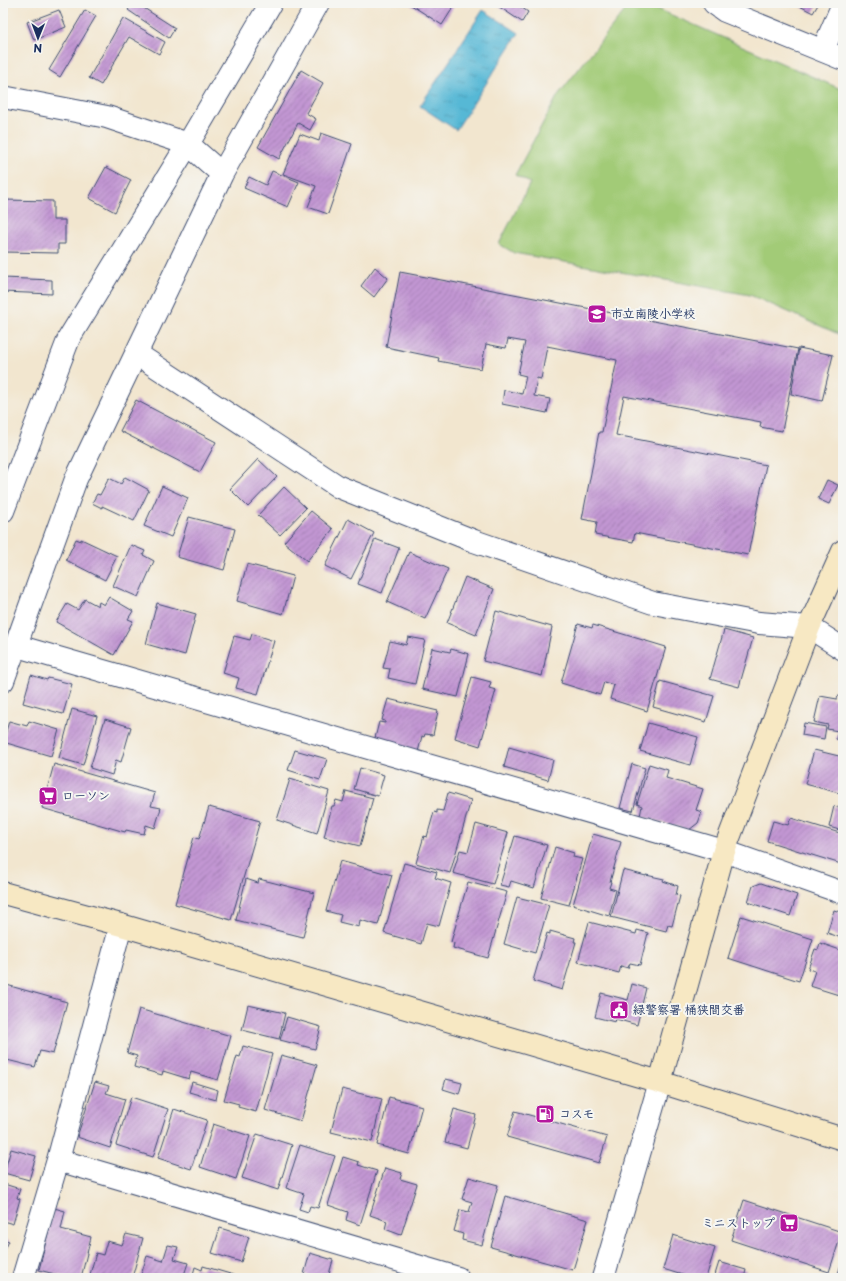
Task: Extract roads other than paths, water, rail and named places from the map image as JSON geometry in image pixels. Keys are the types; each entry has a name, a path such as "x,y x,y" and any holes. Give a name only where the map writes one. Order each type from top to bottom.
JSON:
{"street":[{"path":"3,511 69,338 188,144 271,3"},
{"path":"3,681 17,646 76,479 222,174 318,3"},
{"path":"714,3 725,11 823,50 843,60"},
{"path":"823,50 843,4"},
{"path":"3,97 107,117 188,144 222,174"},
{"path":"137,354 339,487 346,490 474,541 653,603 759,624 808,627 843,649"},
{"path":"603,1278 660,1082 724,851 808,627 843,551"},
{"path":"17,646 724,851 843,893"},
{"path":"3,893 121,925 660,1082 843,1138"},
{"path":"23,1278 58,1160 121,925"},
{"path":"58,1160 458,1278"}],"water":[{"path":"483,10 519,33 456,130 420,106"}],"place":[{"name":"市立南陵小学校","path":"597,314"},
{"name":"ローソン","path":"48,796"},
{"name":"緑警察署 桶狭間交番","path":"619,1010"},
{"name":"コスモ","path":"545,1114"},
{"name":"ミニストップ","path":"789,1223"}]}
